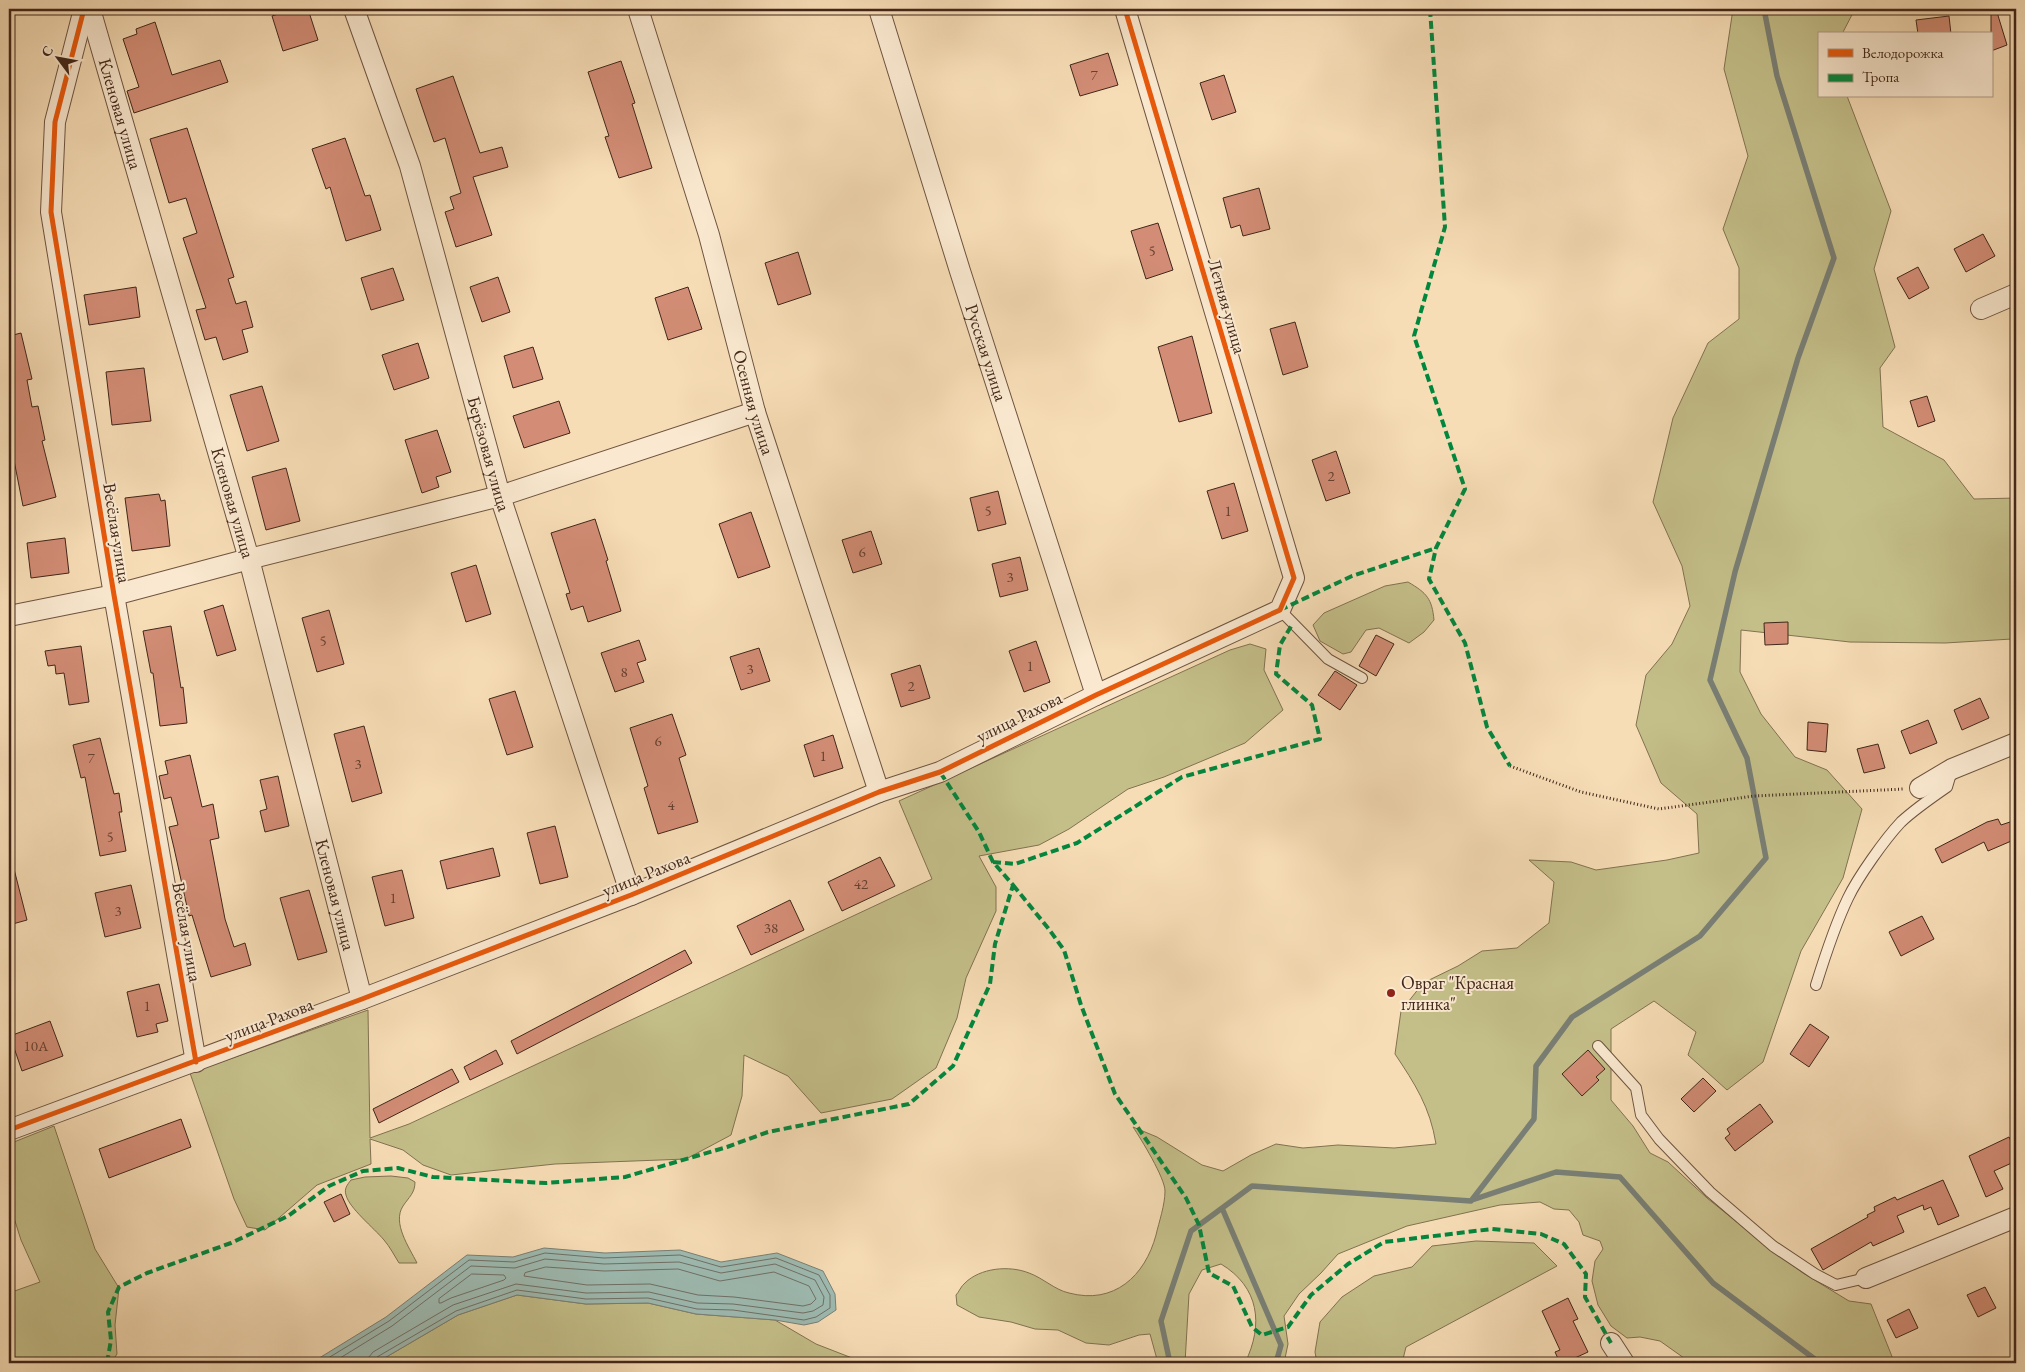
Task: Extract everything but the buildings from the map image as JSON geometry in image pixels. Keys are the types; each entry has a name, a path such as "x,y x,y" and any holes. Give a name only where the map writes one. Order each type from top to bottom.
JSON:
{"street":[{"name":"Весёлая улица","path":"84,9 55,122 51,212 114,595 196,1062"},
{"name":"Кленовая улица","path":"90,9 249,559 362,999"},
{"name":"Берёзовая улица","path":"354,9 410,166 500,496 631,895"},
{"name":"Осенняя улица","path":"638,9 709,236 755,412 879,792"},
{"name":"Русская улица","path":"879,9 960,271 1096,695"},
{"name":"Летняя улица","path":"1125,9 1294,578 1280,610"},
{"path":"1981,309 2016,294"},
{"path":"9,616 114,595 500,496 755,412"},
{"name":"улица Рахова","path":"9,1130 362,999 631,895 879,792 940,772 1096,695 1280,610"},
{"path":"1920,788 1952,769 2016,742"},
{"path":"1866,1278 2016,1217"},
{"path":"1612,1343 1624,1363"}],"lane":[{"path":"1280,610 1328,659 1362,678"},
{"path":"1816,985 1848,898 1862,875 1901,823 1947,787 1952,769"},
{"path":"1598,1046 1636,1088 1641,1115 1659,1139 1724,1204 1773,1246 1836,1285 1866,1278"}],"path":[{"path":"1510,766 1581,792 1659,809 1754,796 1920,788"}],"shaded area":[{"path":"1733,9 1855,9 1843,32 1818,32 1818,98 1848,98 1891,211 1874,269 1895,347 1880,368 1883,427 1944,460 1974,499 2016,498 2016,641 2012,639 1945,643 1850,642 1741,630 1740,672 1761,714 1795,757 1827,770 1862,809 1843,878 1801,951 1763,1062 1727,1090 1688,1055 1696,1032 1654,1001 1611,1029 1611,1100 1633,1126 1650,1153 1668,1162 1707,1198 1768,1247 1803,1273 1849,1301 1871,1304 1893,1359 1901,1363 1691,1363 1660,1341 1640,1337 1627,1338 1611,1326 1598,1305 1592,1281 1595,1261 1603,1249 1600,1241 1583,1235 1579,1222 1569,1210 1554,1209 1540,1202 1500,1205 1407,1226 1338,1254 1299,1294 1284,1316 1288,1344 1284,1363 1245,1363 1255,1334 1254,1308 1250,1295 1243,1284 1234,1273 1221,1264 1202,1270 1189,1294 1185,1363 1158,1363 1150,1334 1139,1335 1109,1345 1086,1343 1058,1330 1035,1329 1011,1322 979,1317 957,1305 956,1295 964,1284 979,1274 995,1269 1021,1271 1034,1275 1054,1287 1069,1293 1085,1296 1100,1295 1113,1291 1136,1275 1151,1250 1162,1213 1165,1191 1157,1168 1133,1127 1157,1137 1202,1165 1223,1171 1251,1155 1276,1144 1303,1148 1338,1145 1394,1148 1436,1144 1430,1119 1421,1096 1395,1054 1401,1011 1423,983 1458,966 1482,951 1517,948 1549,923 1554,882 1529,860 1571,862 1596,870 1667,860 1699,853 1697,814 1661,783 1636,725 1646,675 1672,644 1690,606 1682,566 1653,502 1673,418 1708,343 1739,319 1739,268 1723,229 1748,156 1724,69"},
{"path":"1408,582 1427,597 1432,607 1434,620 1424,632 1409,643 1379,628 1366,630 1351,652 1343,654 1320,641 1313,625 1324,613 1385,586"},
{"path":"1250,644 1266,649 1264,670 1283,710 1245,743 1164,777 1128,789 1069,829 1039,845 979,856 996,887 996,911 966,978 957,1018 936,1068 892,1099 821,1113 788,1076 744,1055 742,1096 731,1135 686,1159 555,1164 451,1175 423,1165 403,1150 370,1139 371,1164 317,1185 265,1230 247,1227 234,1199 190,1073 368,1010 370,1138 409,1124 932,879 899,801 1230,650"},
{"path":"54,1126 95,1249 119,1288 115,1325 117,1354 111,1363 9,1363 9,1293 40,1282 21,1240 9,1202 9,1144"},
{"path":"391,1176 408,1178 415,1182 413,1192 403,1206 399,1220 403,1235 417,1263 399,1263 380,1235 357,1212 346,1195 346,1187 351,1180 365,1177"},
{"path":"1476,1241 1534,1243 1557,1266 1406,1347 1402,1363 1317,1363 1315,1352 1320,1322 1342,1297 1374,1276 1412,1267 1432,1246"},
{"path":"517,1295 586,1304 648,1303 696,1314 775,1320 816,1344 865,1363 376,1363 458,1315"}],"water":[{"path":"544,1248 605,1253 680,1250 721,1262 777,1253 823,1271 835,1294 836,1310 818,1322 804,1325 775,1320 696,1314 648,1303 586,1304 517,1295 458,1315 376,1363 298,1363 316,1360 386,1317 467,1255 513,1257"}],"waterway":[{"path":"1170,1363 1161,1321 1191,1231 1252,1186 1471,1201 1534,1119 1536,1066 1572,1017 1700,936 1766,858 1747,758 1710,680 1735,572 1798,358 1834,258 1777,76 1764,9"},
{"path":"1472,1200 1556,1172 1620,1177 1713,1283 1820,1363"},
{"path":"1222,1208 1281,1345 1276,1363"}],"marked path":[{"path":"1430,9 1445,227 1414,336 1465,489 1436,548 1429,579 1465,643 1487,727 1510,766"},
{"path":"1280,610 1352,576 1436,548"},
{"path":"993,862 1015,864 1077,843 1182,777 1320,739 1312,705 1276,674 1280,645 1293,623"},
{"path":"107,1363 111,1340 108,1312 119,1287 147,1273 231,1243 288,1216 329,1186 363,1171 398,1168 433,1177 546,1183 625,1177 727,1147 768,1132 909,1104 953,1066 990,984 995,944 1013,885 993,862 979,832 940,772"},
{"path":"1013,885 1064,950 1081,1005 1115,1094 1186,1198 1199,1225 1209,1273 1233,1286 1252,1327 1262,1335 1288,1327 1311,1295 1348,1264 1384,1242 1492,1229 1541,1234 1564,1244 1586,1274 1585,1297 1611,1343"}],"cycle path":[{"path":"84,9 55,122 51,212 114,595 196,1062"},
{"path":"9,1130 362,999 631,895 879,792 940,772 1096,695 1280,610 1294,578 1125,9"}],"place":[{"name":"Овраг \"Красная глинка\"","path":"1391,993"}]}
